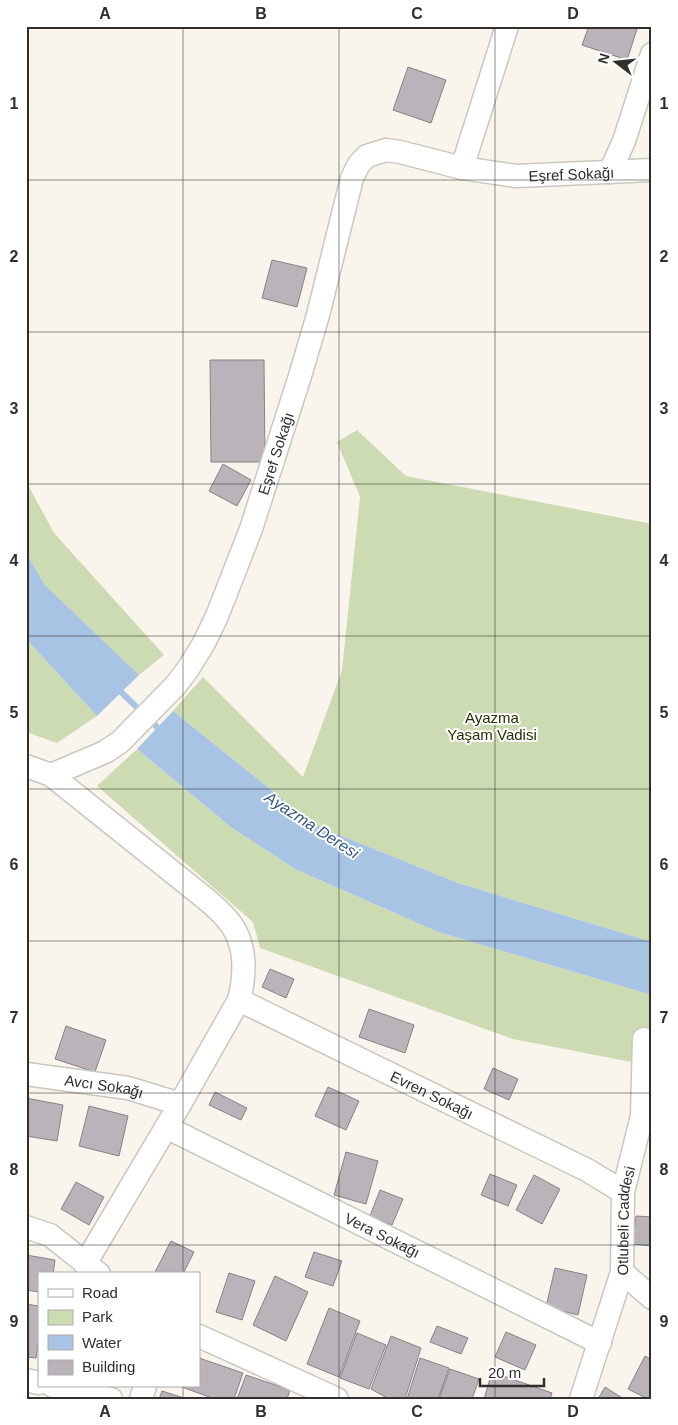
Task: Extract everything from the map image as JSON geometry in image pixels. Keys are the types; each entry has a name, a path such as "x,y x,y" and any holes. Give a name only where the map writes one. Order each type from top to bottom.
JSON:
{"street":[{"path":"462,168 507,26"},
{"path":"610,172 624,140 652,54"},
{"name":"Eşref Sokağı","path":"51,775 105,752 120,742 175,686 192,663 217,616 250,529 318,314 352,178 359,164 367,156 386,150 462,168 516,176 652,170"},
{"path":"26,766 51,775 206,899 227,919 236,933 244,961 244,981 239,1000 166,1127 92,1269 50,1235 26,1227"},
{"name":"Evren Sokağı","path":"239,1000 587,1170 623,1192"},
{"name":"Otlubeli Caddesi","path":"581,1399 622,1272 623,1192 642,1116 644,1039"},
{"name":"Avcı Sokağı","path":"26,1074 128,1088 180,1104"},
{"name":"Vera Sokağı","path":"166,1127 600,1344"},
{"path":"622,1272 652,1298"},
{"path":"200,1336 337,1399"},
{"path":"62,1388 111,1399"}],"green space":[{"name":"Ayazma Yaşam Vadisi","path":"357,430 406,476 652,524 652,942 458,883 315,825 173,711 203,677 303,777 342,670 360,497 337,442"},
{"path":"26,481 54,533 164,655 139,675 44,584 26,552"},
{"path":"26,639 97,716 57,743 26,732"},
{"path":"137,749 232,828 295,869 438,932 652,995 652,1066 513,1039 260,948 253,922 97,786"}],"water":[{"path":"26,552 44,584 139,675 97,716 26,639"},
{"path":"173,711 315,825 458,883 652,942 652,995 438,932 295,869 232,828 137,749"}],"building":[{"path":"589,26 638,26 627,60 582,45"},
{"path":"408,67 446,80 431,123 393,110"},
{"path":"272,260 307,268 297,307 262,298"},
{"path":"210,360 264,360 265,462 211,462"},
{"path":"223,464 251,480 237,506 209,491"},
{"path":"270,969 294,979 286,998 262,987"},
{"path":"369,1009 414,1025 405,1053 359,1037"},
{"path":"66,1026 106,1040 95,1072 55,1059"},
{"path":"493,1068 518,1079 509,1100 484,1089"},
{"path":"328,1087 359,1101 346,1130 315,1116"},
{"path":"215,1092 247,1108 241,1120 209,1105"},
{"path":"26,1098 63,1105 57,1141 26,1136"},
{"path":"89,1106 128,1116 119,1156 79,1146"},
{"path":"346,1152 378,1161 366,1204 334,1195"},
{"path":"490,1174 517,1185 508,1206 481,1195"},
{"path":"534,1175 560,1189 542,1224 516,1210"},
{"path":"76,1182 104,1197 89,1225 61,1209"},
{"path":"380,1190 403,1199 392,1225 370,1216"},
{"path":"636,1216 652,1217 652,1246 633,1244"},
{"path":"171,1241 194,1252 184,1272 155,1272"},
{"path":"314,1252 342,1261 333,1286 305,1277"},
{"path":"26,1255 55,1260 53,1272 38,1272 38,1292 26,1290"},
{"path":"555,1268 587,1275 578,1315 546,1307"},
{"path":"229,1273 255,1281 242,1320 216,1312"},
{"path":"275,1276 308,1292 286,1341 253,1325"},
{"path":"26,1304 38,1306 38,1345 36,1358 26,1357"},
{"path":"329,1308 360,1321 339,1377 307,1364"},
{"path":"437,1326 468,1338 461,1354 430,1342"},
{"path":"506,1332 536,1345 525,1370 495,1357"},
{"path":"357,1333 386,1345 369,1389 340,1378"},
{"path":"391,1336 421,1348 405,1399 389,1399 371,1389"},
{"path":"645,1356 652,1360 652,1399 648,1399 628,1389"},
{"path":"200,1358 243,1373 234,1399 215,1399 185,1388 200,1388"},
{"path":"420,1358 449,1368 438,1399 407,1399"},
{"path":"450,1369 479,1379 472,1399 439,1399"},
{"path":"492,1372 552,1393 550,1399 484,1399"},
{"path":"246,1375 290,1390 287,1399 237,1399"},
{"path":"605,1387 624,1399 598,1399"},
{"path":"162,1391 187,1399 159,1399"}],"waterway":[{"name":"Ayazma Deresi","path":"115,686 163,733"}]}
